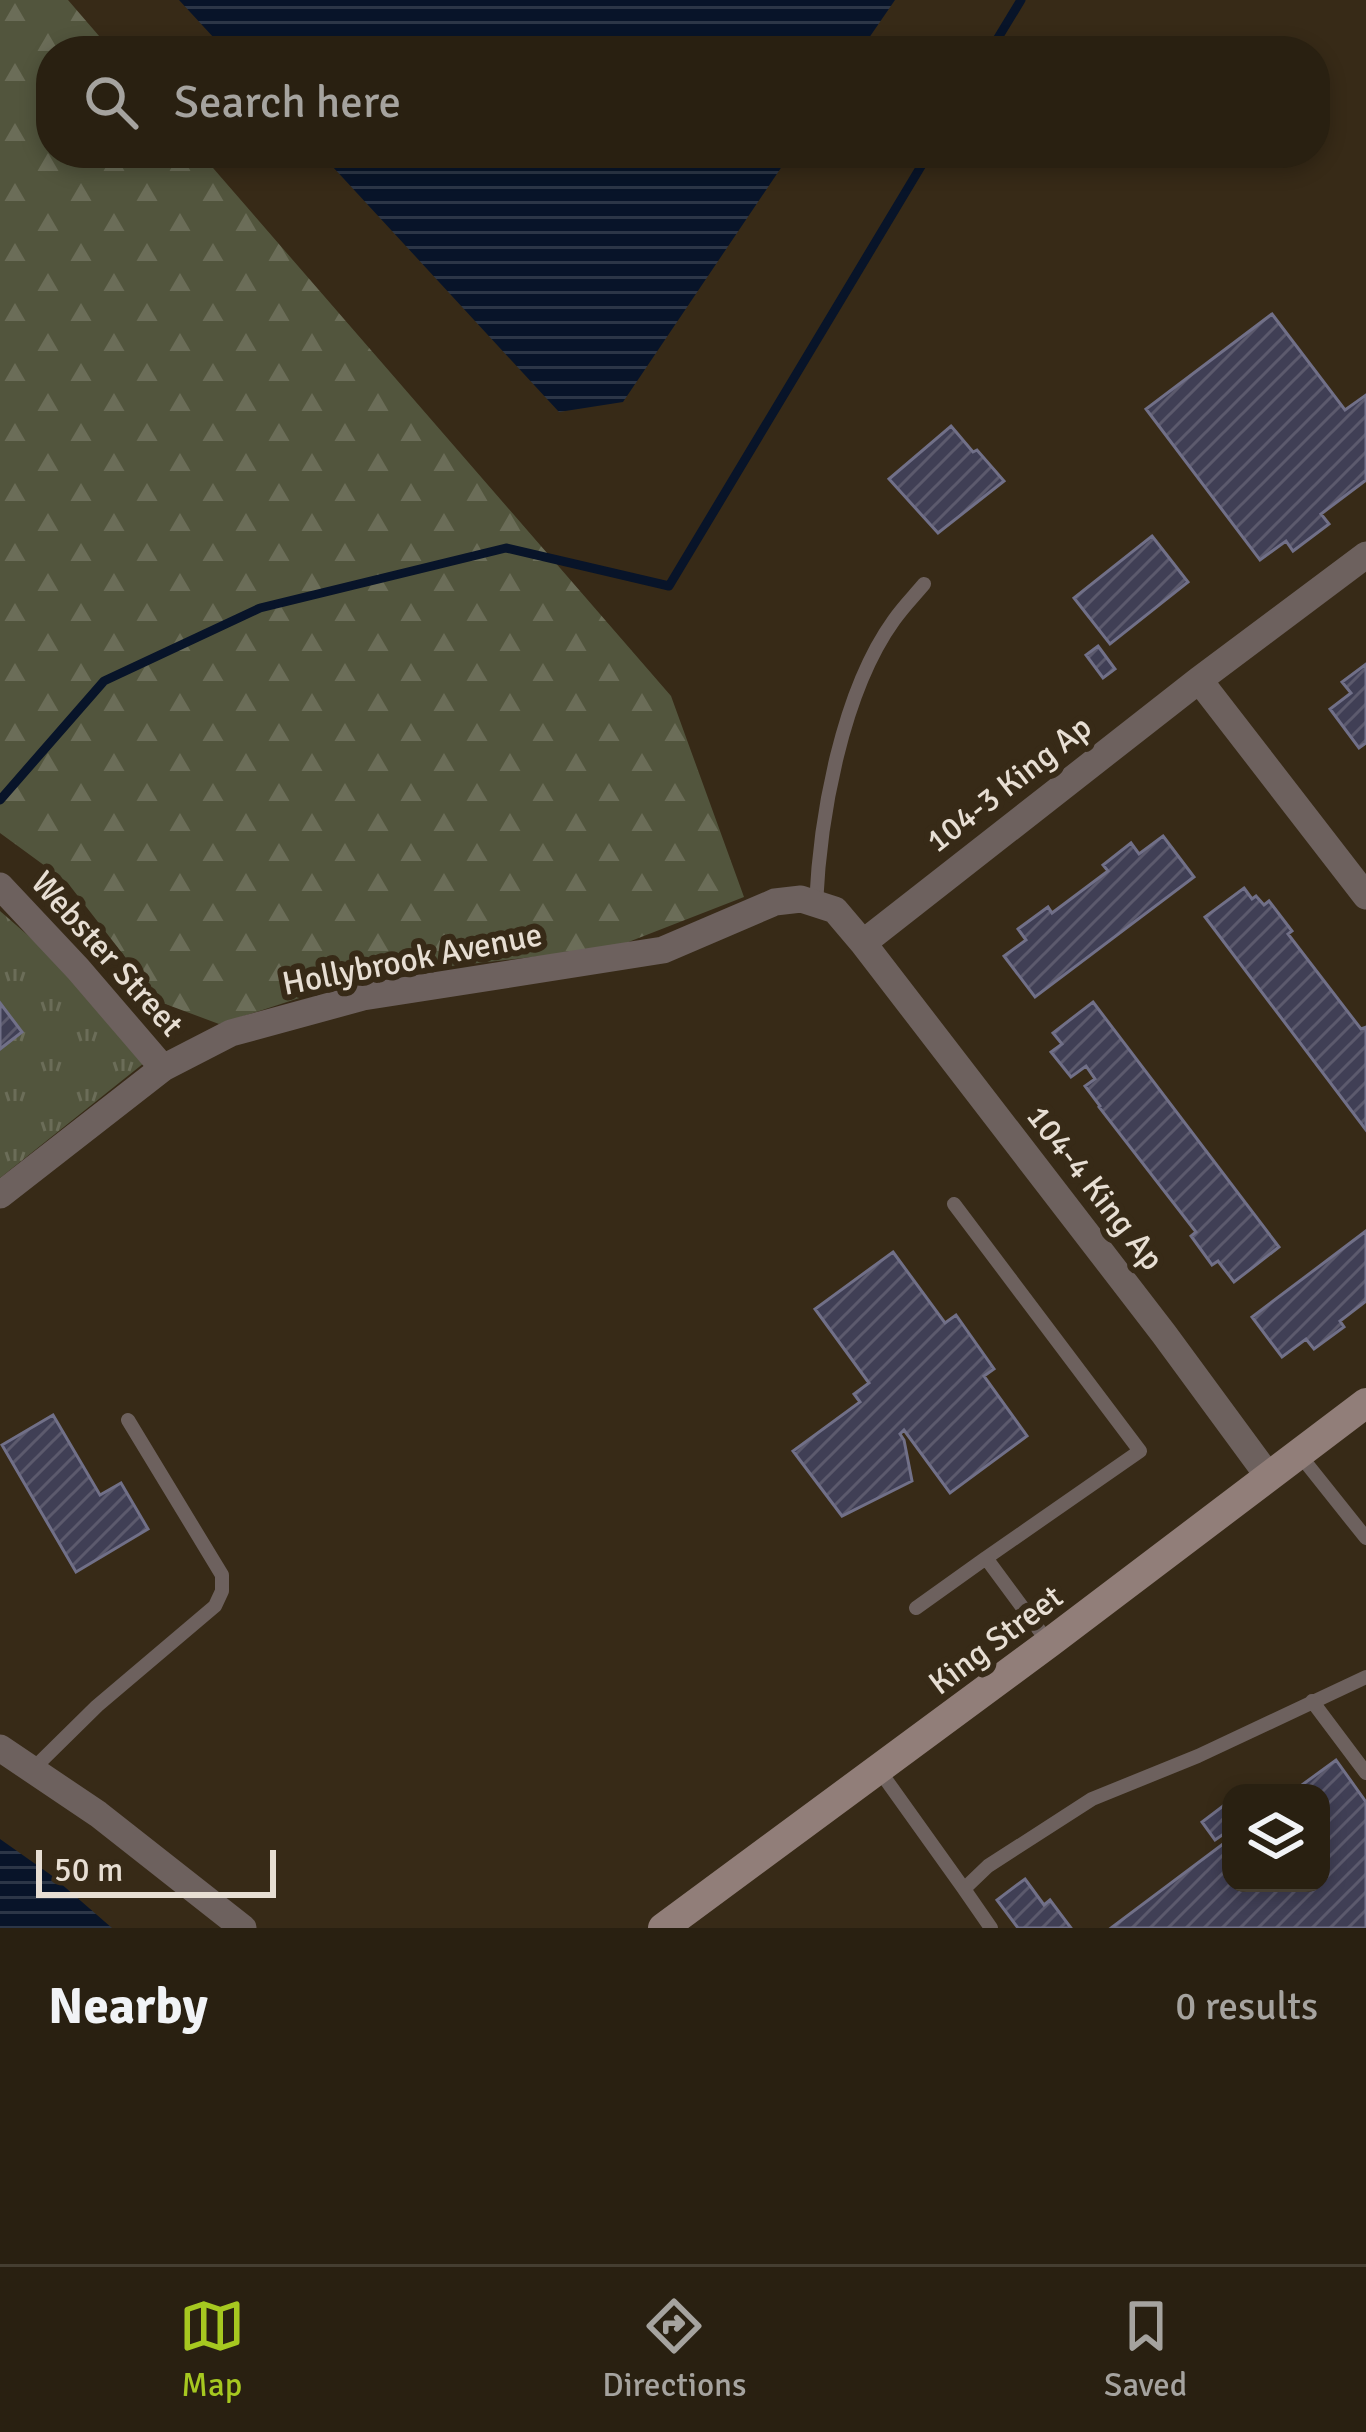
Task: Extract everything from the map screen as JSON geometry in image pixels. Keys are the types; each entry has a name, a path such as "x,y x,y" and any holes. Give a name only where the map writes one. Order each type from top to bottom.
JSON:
{"street":[{"name":"104-3 King Ap","path":"863,943 1198,680 1366,555"},
{"path":"1198,680 1366,896"},
{"name":"Webster Street","path":"0,886 163,1068"},
{"name":"Hollybrook Avenue","path":"0,1195 163,1068 231,1033 363,997 663,950 775,902 801,899 816,904"},
{"path":"816,904 836,910 863,943"},
{"name":"104-4 King Ap","path":"863,943 1269,1477"},
{"name":"King Street","path":"663,1928 1366,1402"},
{"path":"0,1748 98,1814 243,1928"}],"lane":[{"path":"816,904 824,809 865,671 892,622 924,584"},
{"path":"916,1608 1140,1451 954,1204"},
{"path":"32,1769 97,1706 215,1606 222,1591 222,1575 128,1420"},
{"path":"1299,1454 1366,1538"},
{"path":"986,1558 1049,1643"},
{"path":"964,1888 988,1866 1092,1799 1198,1756 1366,1677"},
{"path":"1312,1701 1366,1773"},
{"path":"879,1770 991,1928"}],"green space":[{"path":"0,0 68,0 99,36 36,36 36,168 213,168 671,696 744,897 613,948 370,975 219,1024 160,1002 67,882 0,833"},
{"path":"0,911 47,952 144,1063 0,1178"}],"water":[{"path":"179,0 895,0 870,36 212,36"},
{"path":"334,168 781,168 623,402 559,412"},
{"path":"0,1839 51,1875 112,1928 0,1928"}],"building":[{"path":"1272,314 1345,410 1366,395 1366,480 1321,514 1329,524 1293,551 1286,541 1260,560 1146,409"},
{"path":"951,426 1004,481 938,533 889,479"},
{"path":"1152,536 1188,582 1110,644 1074,598"},
{"path":"1098,646 1115,669 1103,678 1086,655"},
{"path":"1366,664 1366,743 1359,748 1330,709 1351,693 1342,682"},
{"path":"1163,836 1194,877 1035,997 1004,956 1026,940 1018,929 1048,907 1052,913 1108,871 1103,865 1131,843 1139,854"},
{"path":"1244,888 1252,899 1256,896 1264,905 1269,901 1292,931 1288,934 1361,1029 1366,1027 1366,1130 1205,917"},
{"path":"1093,1002 1279,1247 1234,1282 1218,1261 1212,1265 1191,1236 1196,1232 1099,1107 1085,1086 1095,1079 1086,1066 1071,1077 1051,1052 1062,1044 1053,1033"},
{"path":"0,1003 22,1032 0,1049"},
{"path":"1366,1231 1366,1301 1340,1321 1344,1327 1314,1349 1306,1339 1282,1357 1252,1317"},
{"path":"893,1252 945,1323 956,1315 994,1369 984,1376 1027,1436 950,1493 904,1430 900,1434 912,1481 842,1516 793,1451 860,1402 854,1394 869,1383 815,1309"},
{"path":"53,1415 100,1495 121,1483 148,1529 76,1572 2,1445"},
{"path":"1336,1760 1366,1802 1366,1928 1111,1928 1222,1845 1222,1892 1330,1892 1330,1784 1303,1784"},
{"path":"1222,1807 1222,1835 1215,1840 1202,1822"},
{"path":"1025,1879 1044,1905 1050,1900 1071,1928 1018,1928 997,1900"}],"waterway":[{"path":"999,36 1021,0"},
{"path":"0,800 104,681 260,608 506,548 669,586 920,168"}]}
